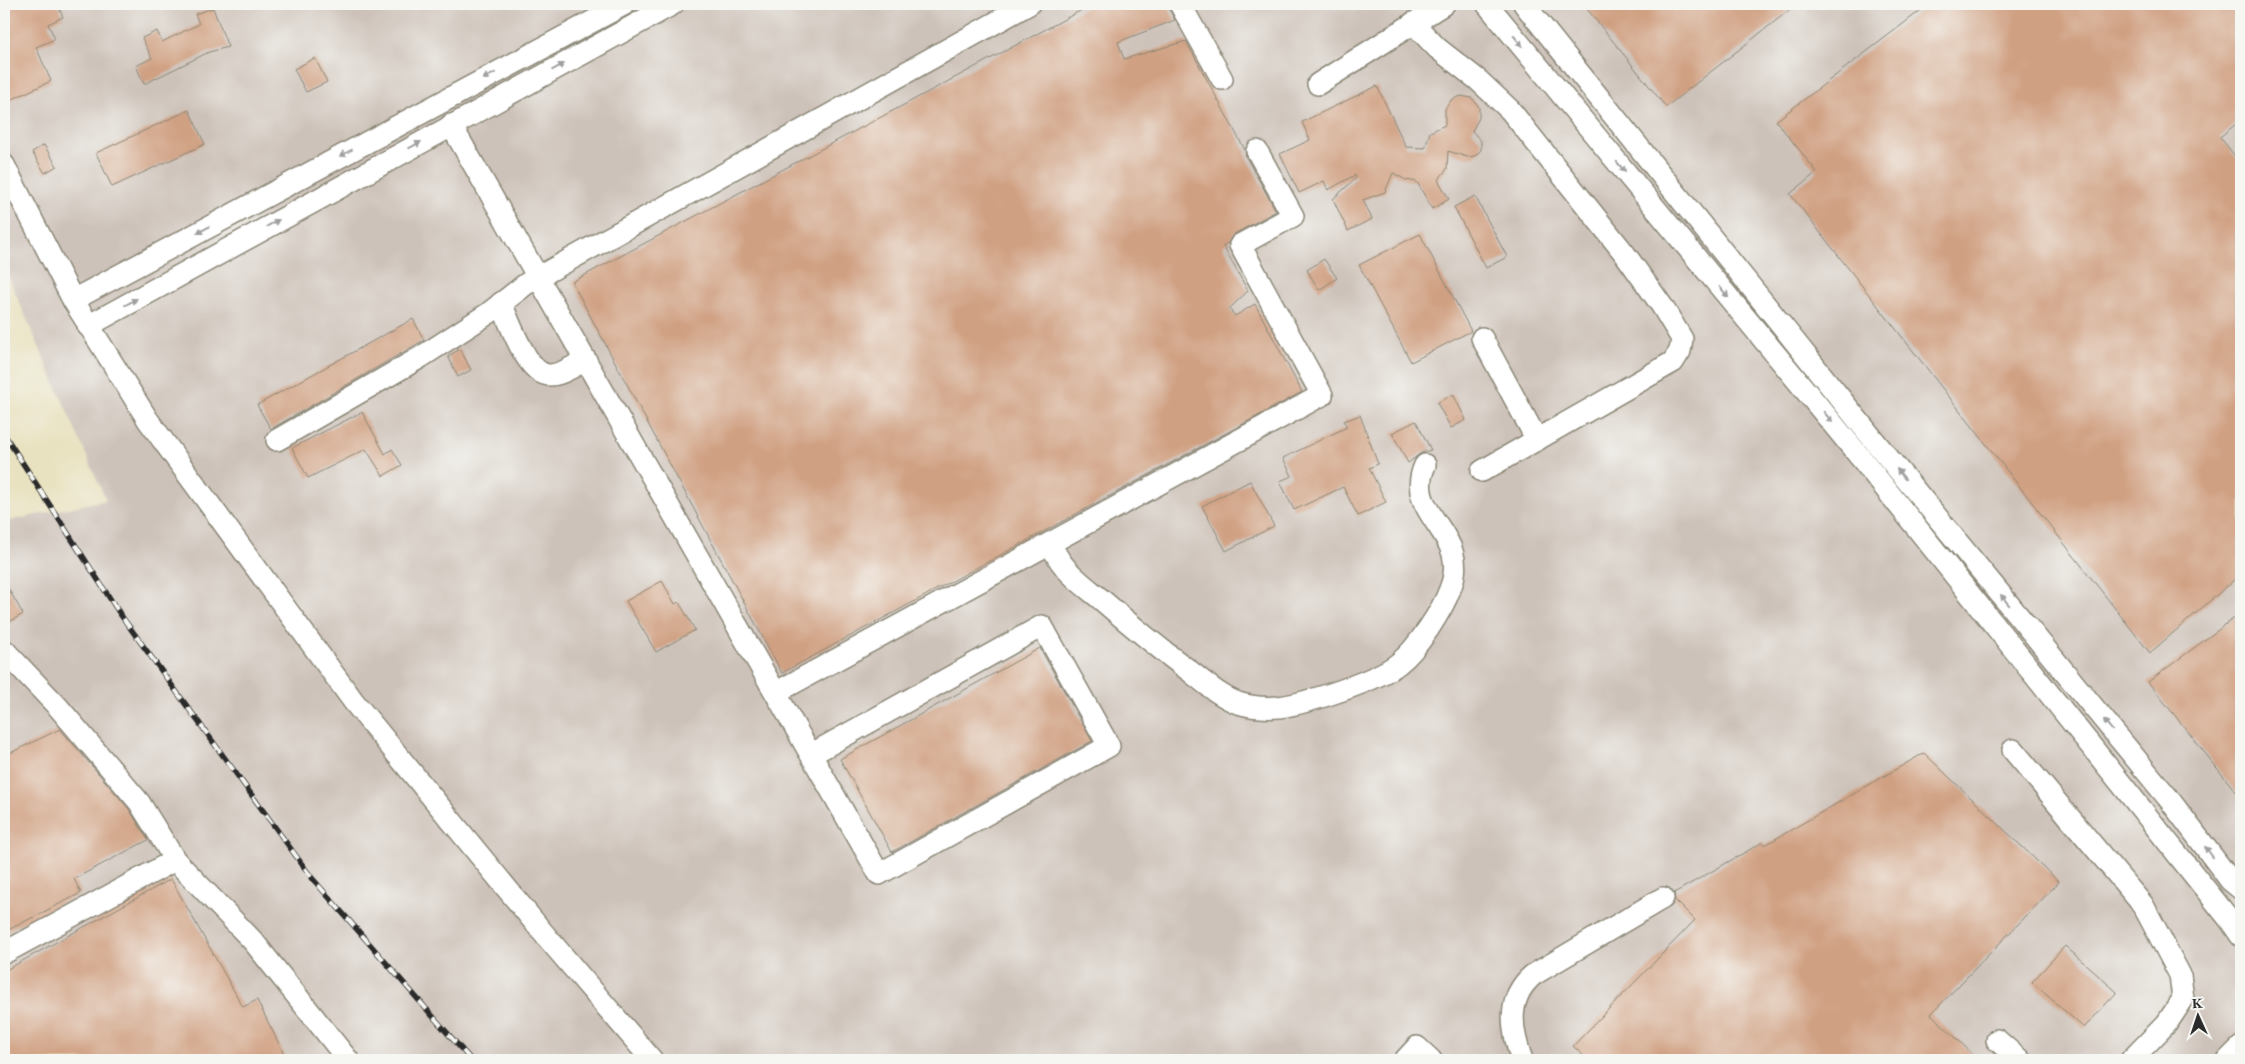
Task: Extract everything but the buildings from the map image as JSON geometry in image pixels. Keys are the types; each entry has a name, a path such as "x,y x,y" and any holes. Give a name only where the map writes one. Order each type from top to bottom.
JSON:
{"street":[{"path":"73,300 625,4"},
{"path":"88,326 672,4"},
{"path":"276,440 420,357 489,313 514,292 538,277 1029,4"},
{"path":"1180,4 1222,79"},
{"path":"1318,84 1444,4"},
{"path":"1486,4 2168,799 2230,880 2241,888"},
{"path":"1524,4 2241,936"},
{"path":"1413,24 1437,48 1478,80 1510,110 1625,254 1662,306 1682,339 1680,351 1673,362 1482,471"},
{"path":"451,125 777,692 879,874 1109,746 1042,626 812,754"},
{"path":"777,692 1322,395 1240,245 1293,216 1257,150"},
{"path":"4,165 73,300 148,420 354,702 545,935 652,1060"},
{"path":"501,303 530,363 539,372 545,375 558,374 586,360"},
{"path":"1482,338 1537,440"},
{"path":"1050,543 1064,566 1139,631 1212,689 1237,703 1250,706 1278,707 1292,705 1364,682 1389,670 1417,645 1447,597 1454,572 1453,553 1451,544 1422,500 1419,482 1425,465"},
{"path":"4,650 59,708 139,802 175,860 252,941 348,1060"},
{"path":"2013,750 2143,905 2180,975 2183,999 2167,1023 2130,1060"},
{"path":"4,953 175,860"},
{"path":"1522,1060 1516,1040 1513,1009 1518,993 1527,980 1663,898"},
{"path":"1997,1040 2020,1060"},
{"path":"1405,1060 1417,1047 1430,1060"},
{"path":"2228,1060 2241,1047"}],"shaded area":[{"path":"4,4 2241,4 2241,1060 4,1060 4,522 106,500 4,267"}],"railway":[{"path":"4,434 120,614 312,878 471,1060"}]}
